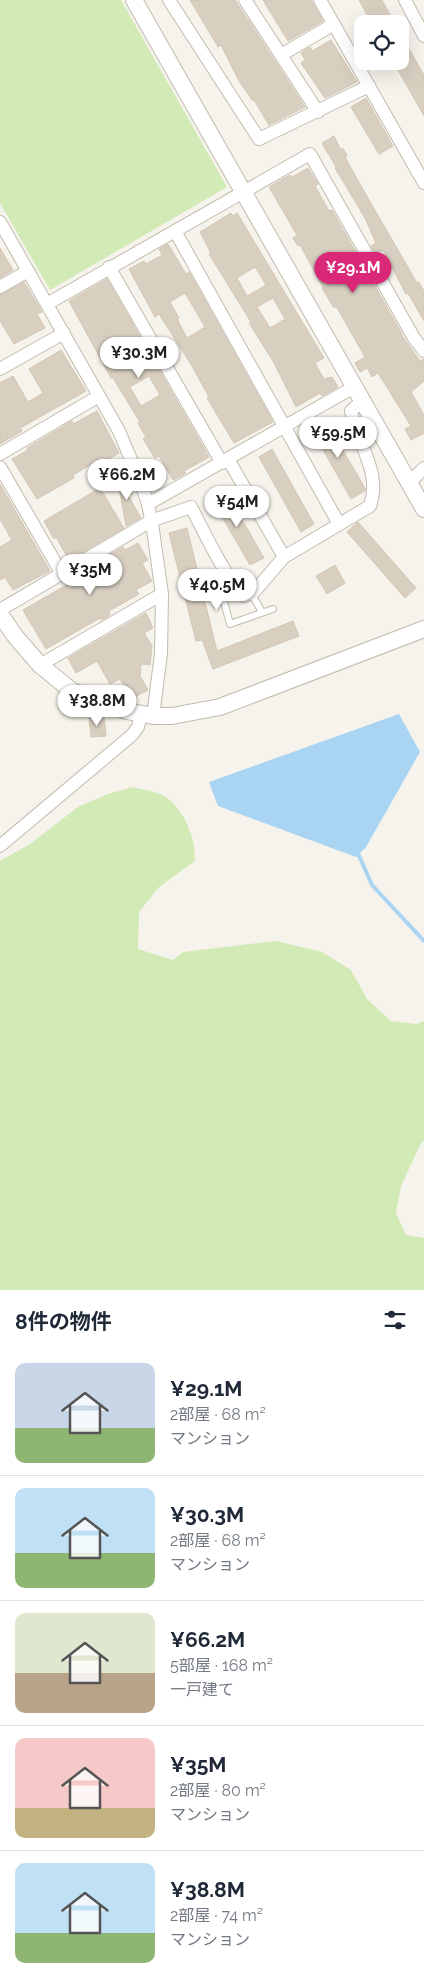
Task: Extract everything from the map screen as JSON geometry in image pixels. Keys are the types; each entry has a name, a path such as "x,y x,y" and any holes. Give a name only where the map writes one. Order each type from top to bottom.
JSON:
{"street":[{"path":"134,0 424,509"},
{"path":"169,0 259,139 369,86"},
{"path":"320,0 424,183"},
{"path":"405,0 424,36"},
{"path":"248,1 318,112"},
{"path":"281,55 334,24"},
{"path":"47,304 310,154 414,338 424,351"},
{"path":"0,222 119,431 148,504 162,594 161,654 147,715 132,735 0,846"},
{"path":"175,231 339,524"},
{"path":"109,267 284,557"},
{"path":"0,287 28,271"},
{"path":"0,369 64,333"},
{"path":"148,504 285,427 358,394"},
{"path":"0,610 151,521 191,507 224,570 244,596 251,593 284,557 370,506 374,493 374,479 371,467 353,425 351,411 358,394"},
{"path":"0,454 99,396"},
{"path":"0,468 62,574"},
{"path":"409,483 424,468"},
{"path":"40,665 162,594"},
{"path":"0,614 15,636 40,665 72,691 127,711 147,715 172,716 220,708 424,629"}],"lane":[{"path":"224,570 220,587 230,624 273,608"},
{"path":"251,593 262,612"}],"green space":[{"path":"0,0 121,0 227,187 50,290 0,203"},
{"path":"133,787 157,793 171,801 183,816 191,834 195,852 195,861 159,887 139,912 138,949 173,960 183,952 276,941 322,952 351,970 367,999 391,1021 417,1024 424,1021 424,1140 401,1186 396,1213 406,1235 424,1238 424,1290 0,1290 0,861 30,844 78,807 108,794"}],"water":[{"path":"399,714 420,752 366,847 356,857 218,806 209,782"}],"building":[{"path":"190,0 235,0 305,107 269,125 254,100 239,81 221,45 218,47"},
{"path":"263,0 311,0 323,21 288,41"},
{"path":"359,0 382,0 390,15 367,15"},
{"path":"331,40 357,82 325,98 301,63 305,60 301,53 310,47 312,51"},
{"path":"409,49 424,75 424,116 398,70 409,70"},
{"path":"366,98 393,146 379,154 351,107"},
{"path":"334,136 341,150 343,148 347,156 345,157 357,179 417,283 419,282 424,291 424,321 408,293 406,294 383,250 376,254 371,246 376,243 365,218 322,143"},
{"path":"308,168 318,184 315,186 329,211 332,210 401,334 420,361 424,359 424,381 411,392 424,415 424,433 411,440 405,429 411,426 378,373 372,377 367,368 360,372 355,363 365,357 336,306 334,308 322,288 300,245 298,246 293,238 297,235 269,187 290,175 292,177"},
{"path":"231,213 233,216 237,213 324,358 315,363 324,379 332,377 338,387 322,396 320,393 296,407 273,361 249,323 251,322 209,254 211,253 200,232","holes":["255,267 266,285 247,296 237,278","273,298 285,319 270,328 257,307"]},
{"path":"168,244 186,274 189,272 273,422 234,443 207,398 209,397 192,366 159,314 155,317 129,269 144,261 146,264 162,255 159,249","holes":["185,293 205,327 187,338 170,302"]},
{"path":"0,248 13,270 0,278"},
{"path":"107,279 209,457 184,471 186,473 173,480 159,456 155,458 143,439 146,437 138,423 140,422 113,378 111,378 69,301","holes":["149,376 160,395 141,406 130,387"]},
{"path":"24,282 42,312 37,314 45,328 14,344 0,321 0,295"},
{"path":"61,350 86,391 20,428 22,431 0,444 0,383 13,376 28,402 43,393 29,369"},
{"path":"97,411 119,453 105,461 103,457 73,475 74,478 37,499 12,459 72,421 73,424"},
{"path":"324,418 365,488 365,491 351,499 310,427"},
{"path":"272,449 314,524 301,532 259,457"},
{"path":"128,475 132,494 128,495 141,518 126,526 117,477"},
{"path":"0,484 50,571 13,590 5,577 0,580 0,547 12,540 0,519"},
{"path":"100,488 124,528 69,560 44,521"},
{"path":"225,490 264,558 250,565 211,498"},
{"path":"358,522 416,588 405,598 347,532"},
{"path":"187,528 217,651 293,621 299,636 213,669 202,640 196,641 169,533"},
{"path":"138,543 148,560 142,563 152,581 136,590 139,594 109,611 110,615 101,620 100,618 46,649 23,610 79,578 78,576 112,558 110,554 123,547 125,550"},
{"path":"335,565 345,583 327,594 316,576"},
{"path":"146,613 153,628 144,633 152,646 150,665 141,664 140,676 148,690 135,697 132,693 129,695 120,679 110,684 97,661 76,673 68,658"},
{"path":"104,717 106,736 91,737 89,718"}],"waterway":[{"path":"357,851 372,885 424,941"}]}
